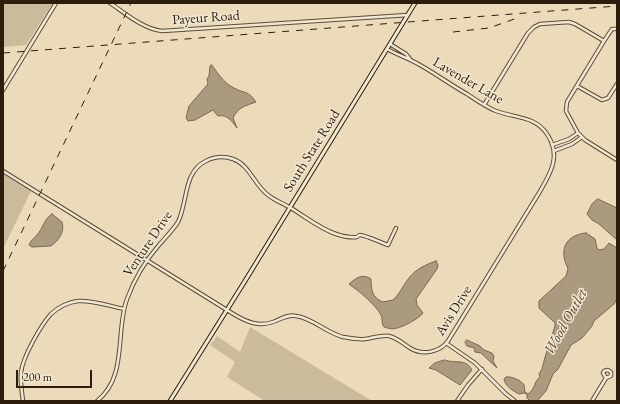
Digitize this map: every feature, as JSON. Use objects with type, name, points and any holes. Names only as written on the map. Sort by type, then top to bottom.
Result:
[{"type":"main road","name":"South State Road","points":[[170,401],[415,3]]},
{"type":"street","points":[[3,90],[56,3]]},
{"type":"street","name":"Payeur Road","points":[[110,3],[146,26],[154,30],[162,31],[408,15]]},
{"type":"street","points":[[484,105],[528,33],[537,25],[572,23],[604,41]]},
{"type":"street","points":[[617,29],[612,29],[604,41],[567,102],[566,111],[578,133],[582,137],[617,160]]},
{"type":"street","name":"Lavender Lane","points":[[390,44],[406,54],[410,60]]},
{"type":"street","name":"Lavender Lane","points":[[387,49],[410,60],[484,105],[511,115],[524,117],[534,121],[542,127],[548,135],[554,151],[552,169],[542,189]]},
{"type":"street","points":[[577,86],[602,100],[608,98],[617,84]]},
{"type":"street","points":[[552,145],[569,139],[578,133]]},
{"type":"street","points":[[554,151],[572,144],[582,137]]},
{"type":"street","name":"Venture Drive","points":[[97,401],[108,390],[116,372],[124,309],[131,289],[147,260],[178,221],[184,206],[189,181],[192,174],[206,161],[216,158],[233,159],[247,169],[262,191],[328,231],[352,237],[360,235],[388,245],[396,228]]},
{"type":"street","name":"Avis Drive","points":[[3,171],[227,310],[249,322],[262,324],[294,315],[306,319],[335,335],[354,339],[390,336],[411,349],[422,352],[435,351],[446,343],[542,189]]},
{"type":"street","points":[[23,401],[21,373],[23,362],[26,354],[52,313],[68,304],[78,301],[124,309]]},
{"type":"street","points":[[446,343],[475,363],[504,393],[515,401]]},
{"type":"street","points":[[457,401],[482,369]]},
{"type":"street","points":[[592,401],[606,378]]},
{"type":"shaded area","points":[[3,3],[53,3],[26,45],[3,47]]},
{"type":"shaded area","points":[[3,174],[31,191],[3,249]]},
{"type":"shaded area","points":[[250,327],[372,401],[265,401],[227,377],[235,362],[210,345],[217,336],[240,352]]},
{"type":"water","points":[[212,65],[227,84],[248,94],[256,102],[242,107],[237,111],[233,118],[237,128],[229,119],[224,116],[218,116],[213,110],[195,120],[188,121],[186,118],[189,106],[208,84],[207,79],[209,76],[210,66]]},
{"type":"water","points":[[598,199],[617,208],[617,240],[599,224],[592,220],[587,214],[592,204]]},
{"type":"water","points":[[52,214],[62,222],[63,226],[62,232],[57,241],[51,246],[32,247],[29,245],[47,218]]},
{"type":"water","name":"Wood Outlet","points":[[586,233],[595,239],[599,250],[604,249],[609,243],[617,248],[617,299],[614,304],[594,321],[592,326],[582,338],[571,345],[558,369],[553,374],[546,391],[537,401],[530,401],[527,398],[527,394],[519,394],[514,391],[508,386],[504,379],[506,377],[513,378],[523,383],[525,392],[528,394],[540,377],[539,374],[542,369],[555,323],[539,308],[539,301],[566,276],[568,269],[564,260],[564,251],[567,242],[577,235]]},
{"type":"water","points":[[436,261],[438,265],[437,269],[416,299],[417,305],[423,313],[411,322],[395,329],[384,327],[381,315],[375,306],[349,284],[359,277],[368,277],[371,279],[372,290],[376,298],[383,302],[393,300],[415,272]]},
{"type":"water","points":[[467,340],[492,353],[494,356],[493,361],[497,368],[481,353],[475,352],[474,348],[467,346],[465,342]]},
{"type":"water","points":[[445,360],[463,363],[470,366],[472,370],[460,385],[436,370],[429,368],[435,363]]},
{"type":"railway","points":[[3,271],[131,3]]},
{"type":"railway","points":[[3,53],[617,6]]},
{"type":"railway","points":[[453,32],[489,28],[520,17]]}]
